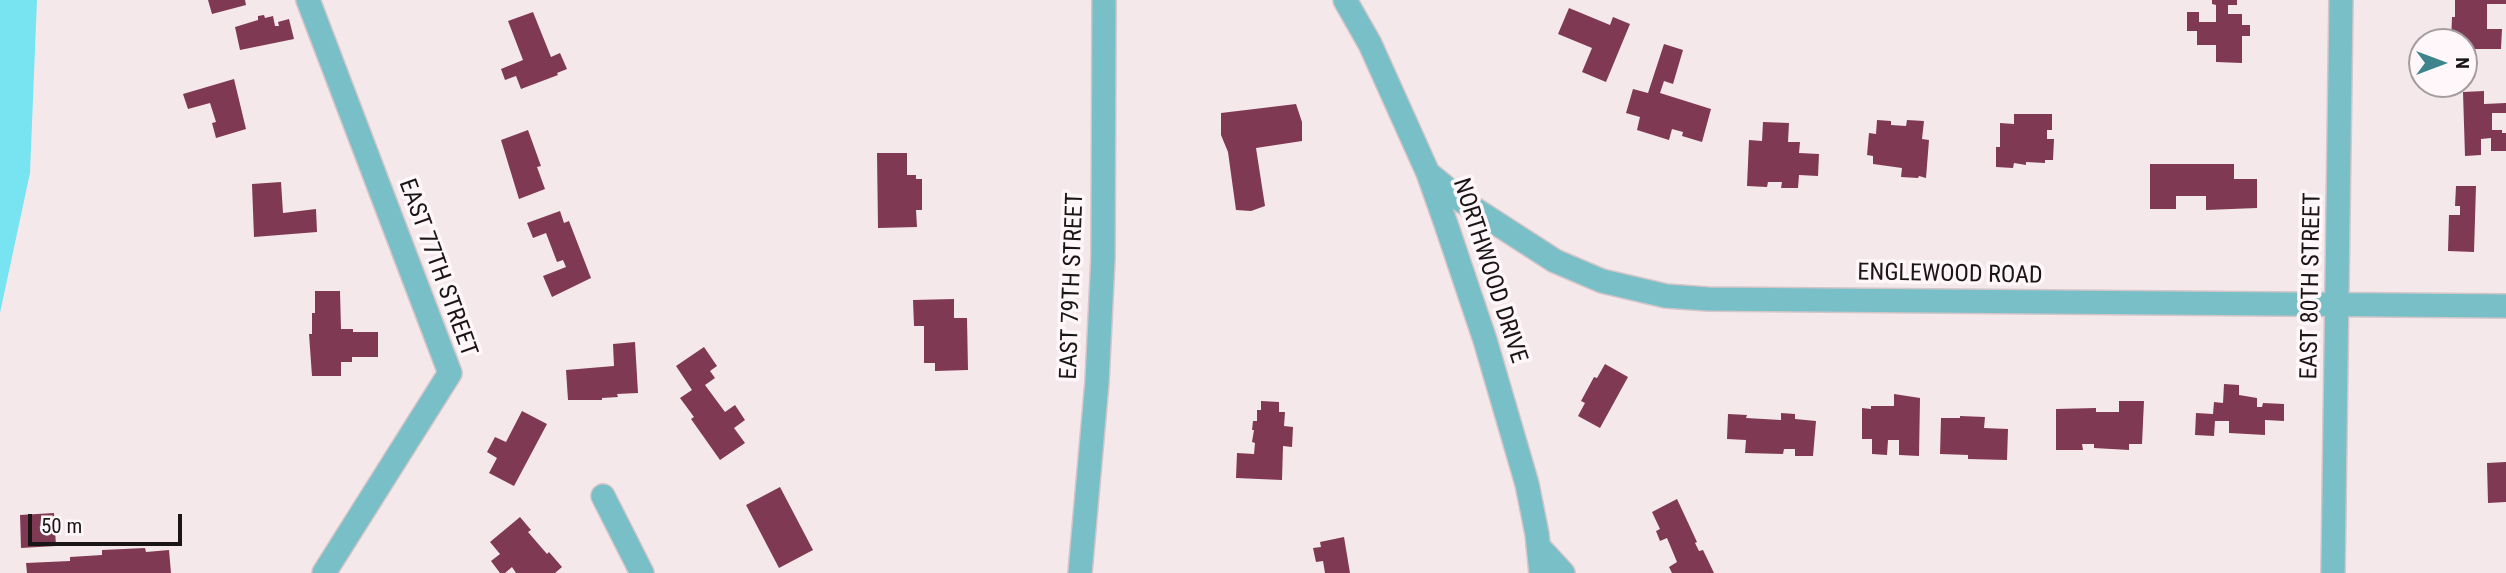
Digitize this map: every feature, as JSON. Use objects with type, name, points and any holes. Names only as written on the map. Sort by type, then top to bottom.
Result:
[{"type":"street","name":"EAST 77TH STREET","points":[[308,0],[450,373],[324,573]]},
{"type":"street","name":"EAST 79TH STREET","points":[[1080,573],[1097,382],[1103,258],[1104,0]]},
{"type":"street","name":"NORTHWOOD DRIVE","points":[[1345,0],[1370,44],[1428,173],[1478,318],[1532,507],[1541,573]]},
{"type":"street","name":"EAST 80TH STREET","points":[[2333,573],[2341,0]]},
{"type":"street","name":"ENGLEWOOD ROAD","points":[[1428,173],[1462,201],[1555,261],[1602,281],[1666,296],[1708,299],[2506,306]]},
{"type":"street","points":[[603,496],[642,573]]},
{"type":"street","points":[[1538,546],[1563,573]]},
{"type":"water","points":[[0,0],[37,0],[30,173],[0,313]]},
{"type":"building","points":[[208,0],[245,0],[246,5],[212,14]]},
{"type":"building","points":[[2212,0],[2237,0],[2237,5],[2228,5],[2228,14],[2242,14],[2242,25],[2250,25],[2250,36],[2242,36],[2242,63],[2216,62],[2216,45],[2197,45],[2197,31],[2187,31],[2187,12],[2199,12],[2199,22],[2216,22],[2216,5],[2212,4]]},
{"type":"building","points":[[2455,0],[2506,0],[2506,4],[2487,4],[2487,29],[2502,29],[2501,49],[2478,49],[2478,28],[2452,28],[2452,17],[2455,17]]},
{"type":"building","points":[[1569,8],[1610,25],[1613,17],[1630,24],[1606,82],[1582,72],[1592,48],[1558,34]]},
{"type":"building","points":[[533,12],[551,57],[560,53],[567,69],[521,89],[516,76],[505,80],[501,69],[523,60],[508,21]]},
{"type":"building","points":[[264,15],[265,18],[273,16],[275,26],[279,26],[278,22],[289,19],[294,39],[240,50],[235,27],[258,20],[258,16]]},
{"type":"building","points":[[1664,44],[1683,50],[1673,84],[1664,81],[1660,93],[1711,109],[1702,142],[1682,136],[1683,132],[1672,129],[1669,140],[1637,130],[1640,117],[1626,113],[1633,89],[1648,93]]},
{"type":"building","points":[[234,79],[246,129],[216,138],[212,123],[216,122],[210,103],[188,109],[183,94]]},
{"type":"building","points":[[2478,91],[2484,91],[2484,104],[2506,103],[2506,113],[2492,113],[2492,130],[2506,133],[2506,151],[2491,151],[2491,138],[2481,139],[2481,155],[2465,156],[2463,98],[2478,98]]},
{"type":"building","points":[[1296,104],[1302,122],[1302,141],[1256,148],[1265,206],[1251,211],[1236,210],[1228,152],[1221,135],[1221,113]]},
{"type":"building","points":[[2014,114],[2052,114],[2052,130],[2047,130],[2047,139],[2054,139],[2053,160],[2045,160],[2045,163],[2026,162],[2026,165],[2014,163],[2013,168],[1996,167],[1996,147],[2000,147],[2000,123],[2014,124]]},
{"type":"building","points":[[1877,120],[1906,126],[1907,120],[1924,121],[1922,139],[1929,140],[1926,178],[1901,177],[1902,168],[1873,164],[1873,156],[1867,155],[1869,133],[1876,134]]},
{"type":"building","points":[[1763,122],[1789,123],[1788,142],[1800,142],[1799,153],[1819,154],[1818,176],[1799,175],[1798,188],[1781,188],[1782,182],[1768,182],[1767,187],[1747,186],[1749,140],[1762,141]]},
{"type":"building","points":[[528,130],[541,166],[537,167],[545,189],[519,199],[501,140]]},
{"type":"building","points":[[877,153],[907,153],[907,175],[916,175],[916,179],[922,179],[922,210],[916,210],[917,227],[878,228]]},
{"type":"building","points":[[2150,164],[2234,164],[2234,179],[2257,179],[2257,208],[2206,210],[2206,196],[2176,196],[2176,209],[2150,209]]},
{"type":"building","points":[[281,182],[283,213],[316,209],[317,232],[254,237],[252,184]]},
{"type":"building","points":[[2456,186],[2476,186],[2474,252],[2448,251],[2449,215],[2460,215],[2460,206],[2455,206]]},
{"type":"building","points":[[560,211],[564,223],[569,221],[591,278],[552,297],[543,276],[566,267],[563,260],[557,262],[546,233],[533,238],[527,223]]},
{"type":"building","points":[[315,291],[340,291],[341,329],[378,332],[378,357],[352,357],[352,362],[341,362],[341,376],[312,376],[309,334],[312,334],[312,313],[315,313]]},
{"type":"building","points":[[954,299],[954,318],[967,318],[968,370],[935,371],[935,363],[924,363],[924,326],[914,326],[913,300]]},
{"type":"building","points":[[635,342],[638,393],[617,394],[618,397],[602,400],[568,400],[566,370],[614,366],[613,344]]},
{"type":"building","points":[[704,347],[717,366],[710,371],[715,378],[705,385],[725,412],[735,405],[745,420],[734,428],[745,443],[720,460],[691,419],[694,417],[680,398],[692,390],[676,366]]},
{"type":"building","points":[[1605,364],[1628,377],[1600,428],[1578,416],[1585,403],[1581,401],[1594,377],[1597,378]]},
{"type":"building","points":[[2224,384],[2239,385],[2239,395],[2257,398],[2257,407],[2262,407],[2263,403],[2284,404],[2284,421],[2265,420],[2265,435],[2229,433],[2229,421],[2215,421],[2214,436],[2195,435],[2196,413],[2213,414],[2214,402],[2223,403]]},
{"type":"building","points":[[1894,394],[1920,398],[1919,456],[1899,455],[1899,440],[1888,440],[1887,455],[1872,454],[1872,439],[1862,439],[1862,408],[1894,406]]},
{"type":"building","points":[[1261,401],[1279,402],[1279,412],[1285,412],[1284,426],[1293,427],[1292,447],[1283,446],[1282,480],[1236,478],[1237,453],[1254,454],[1253,421],[1257,421],[1257,410],[1261,410]]},
{"type":"building","points":[[2119,401],[2144,401],[2142,444],[2129,444],[2129,450],[2094,448],[2094,444],[2082,444],[2083,450],[2056,450],[2056,409],[2096,408],[2096,412],[2119,412]]},
{"type":"building","points":[[522,411],[547,424],[514,486],[489,473],[497,458],[487,452],[495,437],[506,442]]},
{"type":"building","points":[[1781,413],[1795,414],[1795,419],[1816,421],[1813,456],[1795,456],[1795,449],[1784,449],[1783,454],[1745,453],[1746,440],[1727,439],[1728,414],[1781,420]]},
{"type":"building","points":[[1985,417],[1984,428],[2008,429],[2007,460],[1968,459],[1968,455],[1940,454],[1941,418]]},
{"type":"building","points":[[2506,462],[2506,502],[2488,503],[2487,463]]},
{"type":"building","points":[[780,487],[813,550],[779,568],[746,505]]},
{"type":"building","points":[[1677,499],[1699,551],[1703,550],[1714,573],[1672,573],[1669,567],[1677,562],[1667,538],[1660,541],[1656,531],[1660,529],[1652,512]]},
{"type":"building","points":[[54,513],[56,546],[21,548],[20,515]]},
{"type":"building","points":[[520,517],[531,530],[528,532],[562,567],[555,573],[516,573],[512,567],[505,573],[500,573],[491,561],[500,554],[490,542]]},
{"type":"building","points":[[1344,537],[1350,573],[1325,573],[1323,561],[1316,562],[1313,548],[1321,547],[1320,542]]},
{"type":"building","points":[[145,548],[146,552],[169,550],[171,573],[27,573],[26,563],[70,561],[70,557],[102,555],[102,550]]}]
